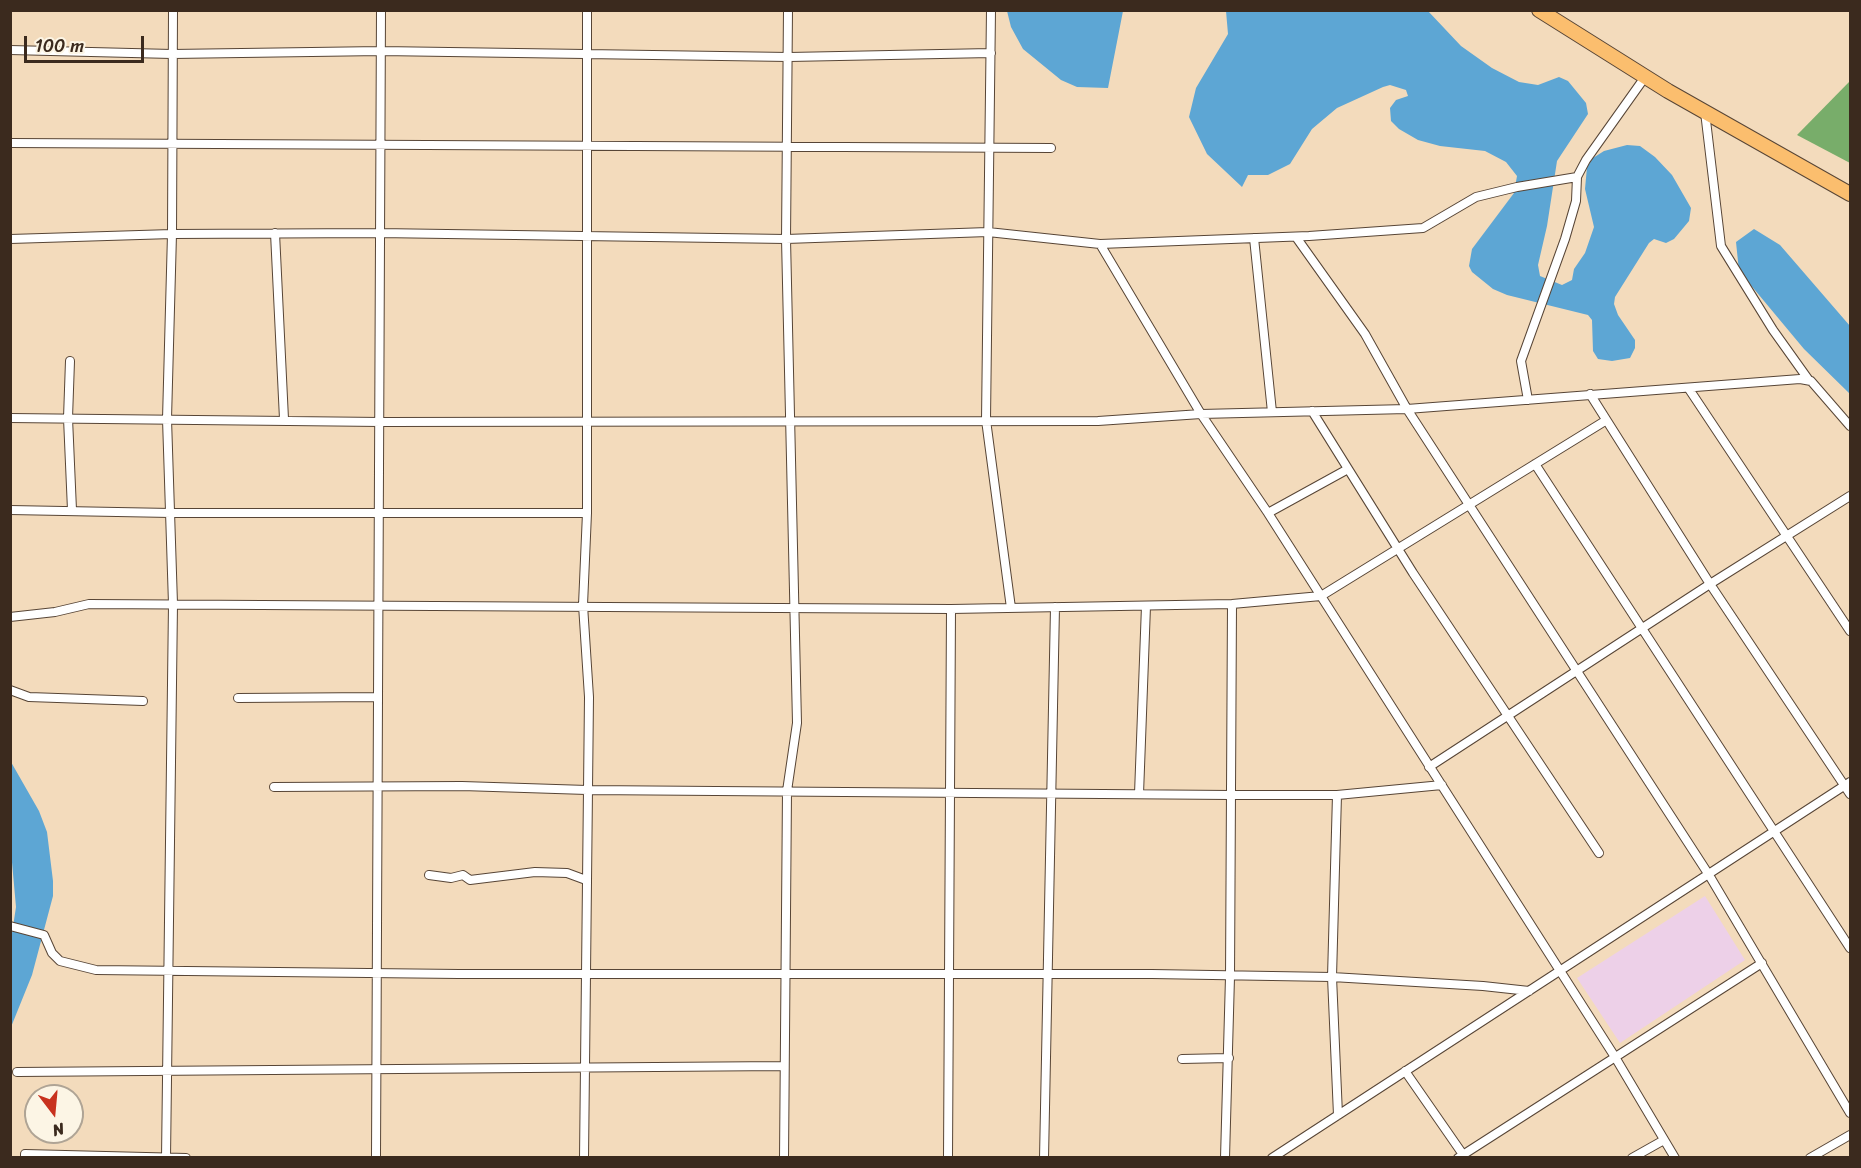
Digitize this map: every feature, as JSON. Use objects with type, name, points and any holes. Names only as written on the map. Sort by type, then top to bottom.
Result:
[{"type":"highway","points":[[1539,10],[1645,77],[1851,194]]},
{"type":"street","points":[[166,1157],[172,604],[167,419],[172,234],[173,10]]},
{"type":"street","points":[[376,1158],[379,785],[376,606],[381,422],[379,143],[381,10]]},
{"type":"street","points":[[584,1158],[584,973],[589,697],[583,605],[587,513],[587,10]]},
{"type":"street","points":[[784,1158],[787,790],[797,723],[786,239],[789,146],[788,10]]},
{"type":"street","points":[[991,10],[986,420],[1011,609]]},
{"type":"street","points":[[10,50],[172,54],[381,51],[789,57],[991,53]]},
{"type":"street","points":[[1528,400],[1521,361],[1568,231],[1576,201],[1577,177],[1586,160],[1645,77]]},
{"type":"street","points":[[1705,112],[1721,246],[1773,330],[1808,379],[1851,426]]},
{"type":"street","points":[[10,143],[1051,148]]},
{"type":"street","points":[[10,239],[172,234],[379,233],[587,238],[786,239],[988,232],[1100,244],[1296,237],[1423,228],[1476,197],[1577,177]]},
{"type":"street","points":[[274,233],[284,419]]},
{"type":"street","points":[[1296,237],[1365,334],[1407,409],[1468,505],[1709,875],[1851,1113]]},
{"type":"street","points":[[1254,238],[1272,412]]},
{"type":"street","points":[[1100,244],[1201,414],[1268,513],[1442,785],[1615,1057],[1675,1158]]},
{"type":"street","points":[[70,361],[68,418],[72,510]]},
{"type":"street","points":[[10,418],[284,419],[381,422],[1098,421],[1201,414],[1407,409],[1808,379]]},
{"type":"street","points":[[1689,389],[1789,535],[1851,631]]},
{"type":"street","points":[[1590,394],[1710,584],[1848,784],[1851,794]]},
{"type":"street","points":[[1312,411],[1398,549],[1599,853]]},
{"type":"street","points":[[10,616],[55,612],[88,604],[1011,609],[1232,604],[1321,596],[1605,421]]},
{"type":"street","points":[[1535,464],[1851,948]]},
{"type":"street","points":[[1268,513],[1348,469]]},
{"type":"street","points":[[1429,767],[1575,670],[1851,496]]},
{"type":"street","points":[[10,510],[171,513],[587,513]]},
{"type":"street","points":[[1225,1158],[1229,1058],[1232,604]]},
{"type":"street","points":[[1139,794],[1146,606]]},
{"type":"street","points":[[1044,1158],[1055,607]]},
{"type":"street","points":[[948,1158],[951,609]]},
{"type":"street","points":[[10,690],[29,697],[143,701]]},
{"type":"street","points":[[238,698],[377,697]]},
{"type":"street","points":[[1272,1158],[1848,784]]},
{"type":"street","points":[[274,788],[367,789],[379,785],[587,790],[1337,795],[1442,785]]},
{"type":"street","points":[[1337,795],[1332,977],[1338,1115]]},
{"type":"street","points":[[429,874],[451,878],[463,875],[470,880],[535,872],[567,873],[586,880]]},
{"type":"street","points":[[10,926],[44,935],[52,953],[66,963],[96,970],[1332,977],[1528,991]]},
{"type":"street","points":[[1405,1071],[1462,1156],[1762,963]]},
{"type":"street","points":[[1182,1059],[1229,1058]]},
{"type":"street","points":[[17,1072],[783,1066]]},
{"type":"street","points":[[1810,1158],[1851,1135]]},
{"type":"street","points":[[1632,1158],[1664,1140]]},
{"type":"street","points":[[26,1158],[25,1154],[186,1158]]},
{"type":"shaded area","points":[[1705,896],[1745,960],[1620,1043],[1577,978]]},
{"type":"green space","points":[[1850,81],[1850,163],[1797,135]]},
{"type":"water","points":[[1007,11],[1123,11],[1108,88],[1077,87],[1061,80],[1023,49],[1011,27]]},
{"type":"water","points":[[1226,11],[1428,11],[1461,46],[1492,68],[1519,82],[1538,85],[1559,77],[1568,81],[1586,103],[1588,114],[1557,161],[1547,226],[1538,265],[1540,276],[1562,285],[1572,280],[1574,269],[1585,253],[1594,227],[1585,189],[1587,167],[1593,158],[1604,151],[1627,145],[1640,146],[1655,157],[1672,175],[1691,208],[1689,221],[1674,239],[1666,243],[1654,239],[1649,243],[1615,297],[1614,304],[1618,315],[1635,340],[1635,348],[1630,358],[1612,361],[1598,359],[1593,351],[1592,320],[1588,315],[1507,295],[1493,289],[1472,272],[1469,266],[1472,249],[1514,193],[1517,176],[1506,162],[1485,151],[1440,146],[1418,140],[1399,129],[1391,121],[1390,108],[1396,100],[1408,96],[1406,90],[1390,85],[1337,108],[1312,129],[1290,164],[1268,175],[1248,175],[1242,187],[1207,154],[1189,117],[1196,88],[1228,34]]},
{"type":"water","points":[[1754,229],[1780,245],[1850,326],[1850,394],[1804,349],[1739,271],[1736,242]]},
{"type":"water","points":[[11,762],[39,811],[47,832],[53,896],[32,975],[11,1027],[11,940],[16,907],[10,840]]}]
